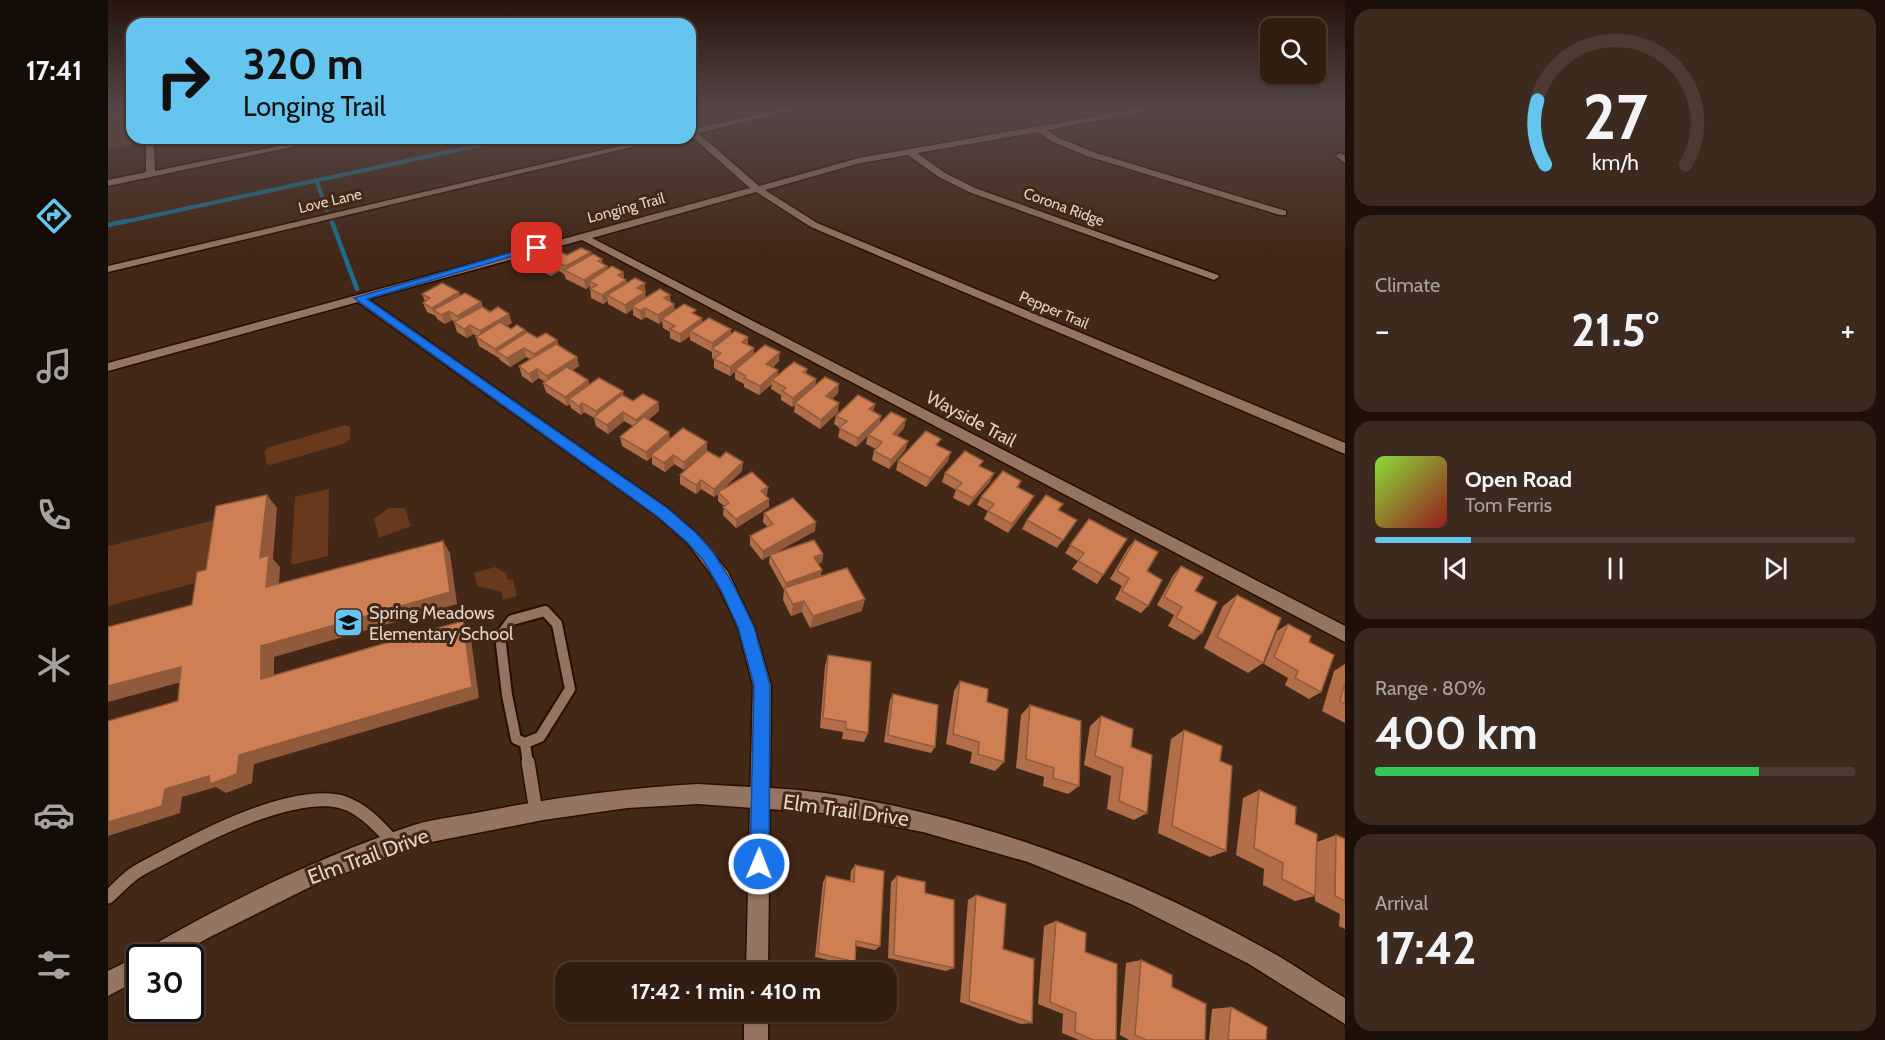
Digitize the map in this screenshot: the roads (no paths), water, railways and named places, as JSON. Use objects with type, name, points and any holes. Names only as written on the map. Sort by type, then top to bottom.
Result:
[{"type":"street","points":[[150,157],[151,174]]},
{"type":"street","points":[[108,183],[238,157]]},
{"type":"street","name":"Love Lane","points":[[108,269],[586,157]]},
{"type":"street","name":"Pepper Trail","points":[[718,157],[776,205],[814,225],[1345,449]]},
{"type":"street","name":"Longing Trail","points":[[108,367],[581,236],[859,161],[884,157]]},
{"type":"street","name":"Corona Ridge","points":[[916,157],[942,175],[972,190],[1214,277]]},
{"type":"street","points":[[1098,157],[1283,213]]},
{"type":"street","name":"Wayside Trail","points":[[581,236],[1345,634]]},
{"type":"street","points":[[359,298],[662,512],[692,538],[722,577],[746,627],[762,685],[757,962]]},
{"type":"street","name":"Elm Trail Drive","points":[[176,944],[304,879],[416,835],[536,812],[627,798],[698,794],[823,804],[923,822],[1028,852],[1138,896],[1257,957],[1345,1012]]},
{"type":"street","points":[[108,984],[126,974]]},
{"type":"street","points":[[756,1022],[756,1040]]},
{"type":"lane","points":[[545,611],[557,624],[570,689],[540,737],[525,743],[516,739],[507,694],[500,636],[512,620],[545,611]]},
{"type":"lane","points":[[525,743],[536,812]]},
{"type":"lane","points":[[108,897],[133,874],[195,840],[263,811],[302,803],[332,800],[358,809],[378,825],[394,843]]},
{"type":"waterway","points":[[316,180],[427,157]]},
{"type":"waterway","points":[[119,223],[316,180]]},
{"type":"waterway","points":[[316,180],[327,210]]},
{"type":"waterway","points":[[108,225],[126,221]]},
{"type":"waterway","points":[[332,222],[357,289]]},
{"type":"place","name":"Spring Meadows Elementary School","points":[[348,623]]}]
